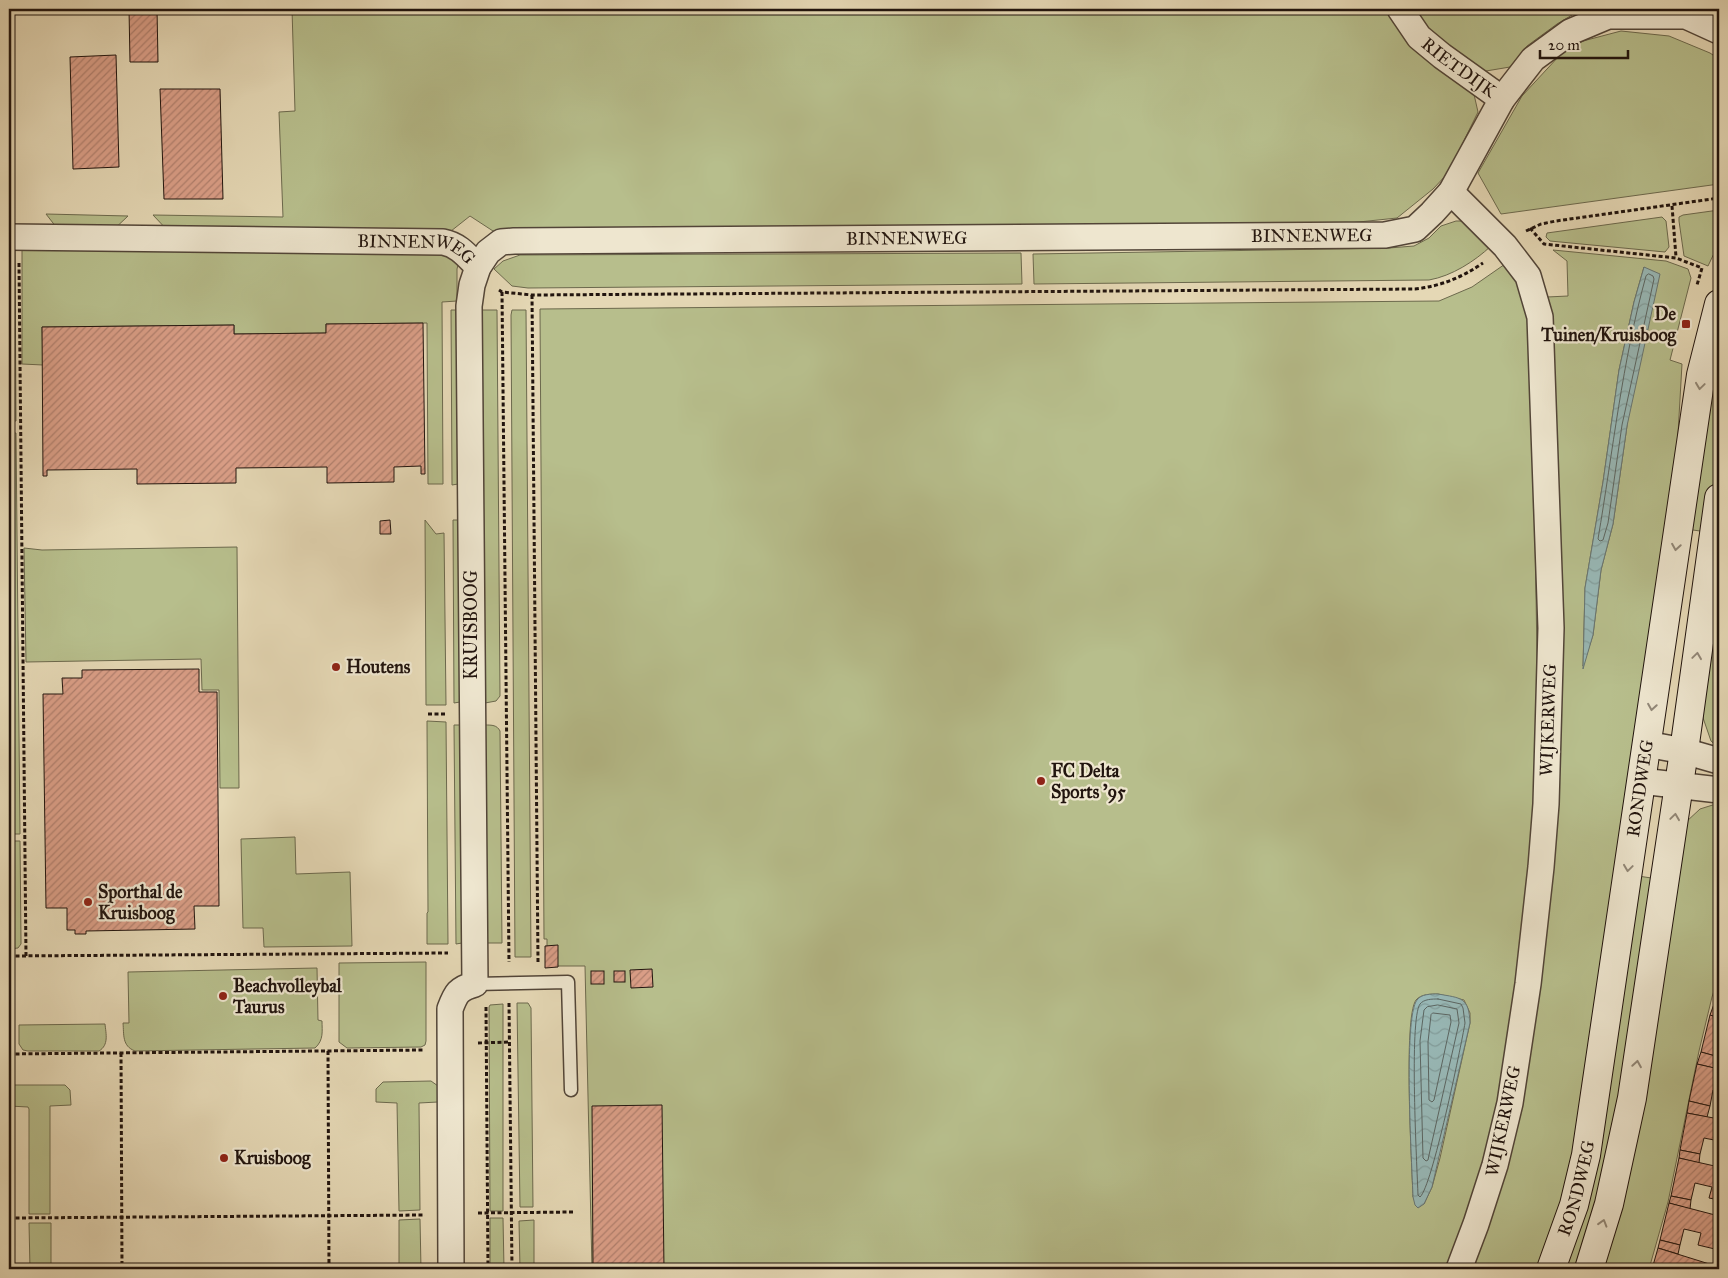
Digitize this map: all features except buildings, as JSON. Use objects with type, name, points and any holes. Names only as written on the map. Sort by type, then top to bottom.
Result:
[{"type":"main road","name":"RONDWEG","points":[[1551,1269],[1574,1204],[1586,1155],[1701,376],[1719,304]]},
{"type":"main road","name":"RONDWEG","points":[[1589,1269],[1609,1204],[1632,1098],[1679,786],[1719,498]]},
{"type":"street","name":"RIETDIJK","points":[[1400,9],[1419,37],[1502,99]]},
{"type":"street","name":"BINNENWEG","points":[[14,237],[443,242],[459,248],[478,267],[488,252],[501,242],[514,241],[1384,235],[1414,229],[1432,213],[1451,192],[1502,99],[1533,59],[1570,32],[1608,16],[1686,16],[1719,31]]},
{"type":"street","name":"WIJKERWEG","points":[[1451,192],[1505,246],[1528,276],[1540,317],[1551,628],[1546,804],[1528,984],[1510,1103],[1495,1165],[1459,1269]]},
{"type":"street","name":"KRUISBOOG","points":[[478,267],[472,285],[469,306],[480,984]]},
{"type":"street","points":[[1646,744],[1684,751],[1719,761]]},
{"type":"street","points":[[1641,781],[1719,790]]},
{"type":"street","points":[[451,1269],[450,1009],[455,996],[463,988],[480,984]]},
{"type":"lane","points":[[480,984],[568,982],[571,1090]]},
{"type":"path","points":[[538,983],[532,295],[1415,289],[1443,284],[1457,279],[1530,228],[1556,221],[1719,198]]},
{"type":"path","points":[[1672,206],[1676,258]]},
{"type":"path","points":[[1530,228],[1544,244],[1676,258],[1702,268],[1697,286]]},
{"type":"path","points":[[14,237],[26,956]]},
{"type":"path","name":"KRUISBOOG","points":[[512,1269],[502,292],[532,295]]},
{"type":"path","points":[[428,714],[449,714]]},
{"type":"path","points":[[9,956],[452,953]]},
{"type":"path","points":[[480,984],[487,1043],[488,1269]]},
{"type":"path","points":[[9,1054],[425,1050],[449,1044]]},
{"type":"path","points":[[328,1051],[329,1269]]},
{"type":"path","points":[[121,1053],[122,1269]]},
{"type":"path","points":[[9,1218],[573,1212]]},
{"type":"green space","points":[[292,9],[1389,9],[1417,52],[1473,90],[1478,112],[1448,173],[1433,189],[1397,218],[1349,223],[1136,227],[493,231],[470,216],[446,235],[170,233],[153,215],[283,217],[279,112],[295,111]]},
{"type":"green space","points":[[1412,9],[1582,9],[1557,24],[1527,46],[1510,67],[1486,71],[1467,63],[1433,37]]},
{"type":"green space","points":[[1621,31],[1669,36],[1710,53],[1719,59],[1719,184],[1501,214],[1478,173],[1522,96],[1560,55],[1583,41]]},
{"type":"green space","points":[[1719,210],[1719,243],[1708,266],[1684,256],[1679,217]]},
{"type":"green space","points":[[46,214],[128,216],[110,233],[60,232]]},
{"type":"green space","points":[[1662,217],[1666,221],[1669,247],[1665,252],[1550,241],[1546,237],[1547,233]]},
{"type":"green space","points":[[1456,221],[1468,221],[1491,246],[1463,267],[1429,280],[1034,284],[1033,254],[1389,248],[1414,246],[1429,238],[1441,226]]},
{"type":"green space","points":[[15,247],[16,421],[9,421],[9,248]]},
{"type":"green space","points":[[22,248],[442,251],[459,261],[457,269],[457,301],[442,302],[443,484],[428,484],[427,323],[326,324],[326,333],[234,334],[234,325],[42,327],[43,365],[22,364]]},
{"type":"green space","points":[[1553,250],[1666,261],[1688,269],[1691,278],[1670,360],[1682,364],[1674,504],[1585,1118],[1543,1269],[1468,1269],[1536,983],[1547,297],[1568,296],[1567,261]],"holes":[[[1644,267],[1627,426],[1613,524],[1601,570],[1593,635],[1583,666],[1585,588],[1619,370]]]},
{"type":"green space","points":[[1021,253],[1022,284],[528,288],[512,286],[494,269],[503,261],[520,255]]},
{"type":"green space","name":"FC Delta Sports '95","points":[[1508,262],[1526,290],[1532,322],[1538,728],[1534,834],[1524,940],[1501,1095],[1484,1170],[1448,1269],[592,1269],[585,966],[547,966],[547,939],[544,939],[540,309],[1439,301],[1472,287]],"holes":[[[1438,994],[1464,1000],[1470,1013],[1470,1023],[1440,1158],[1432,1187],[1424,1204],[1413,1197],[1409,1062],[1412,1012],[1416,1000],[1426,995]]]},
{"type":"green space","points":[[451,310],[456,310],[458,484],[452,485]]},
{"type":"green space","points":[[482,310],[497,310],[500,696],[496,701],[485,703]]},
{"type":"green space","points":[[512,310],[526,310],[531,957],[515,957]]},
{"type":"green space","points":[[1719,332],[1719,458],[1707,532],[1686,529]]},
{"type":"green space","points":[[9,433],[16,433],[20,834],[9,834]]},
{"type":"green space","points":[[425,520],[436,534],[444,533],[446,705],[426,705]]},
{"type":"green space","points":[[453,520],[459,520],[460,702],[454,703]]},
{"type":"green space","points":[[237,547],[239,788],[220,788],[219,690],[202,690],[201,659],[26,662],[24,548],[42,550]]},
{"type":"green space","points":[[1719,552],[1719,748],[1711,741],[1701,712]]},
{"type":"green space","points":[[427,721],[446,722],[448,944],[427,944]]},
{"type":"green space","points":[[454,725],[460,725],[462,943],[456,944]]},
{"type":"green space","points":[[485,725],[494,726],[500,731],[502,943],[487,943]]},
{"type":"green space","points":[[1719,803],[1719,975],[1699,1051],[1668,1202],[1649,1269],[1599,1269],[1686,822],[1700,809]]},
{"type":"green space","points":[[295,837],[296,874],[350,872],[352,946],[264,947],[263,928],[243,928],[241,839]]},
{"type":"green space","points":[[9,841],[20,841],[21,944],[18,948],[9,949]]},
{"type":"green space","points":[[1638,876],[1658,879],[1645,975],[1584,1269],[1560,1269]]},
{"type":"green space","points":[[426,962],[425,1045],[421,1047],[347,1048],[339,1042],[339,963]]},
{"type":"green space","name":"Beachvolleybal Taurus","points":[[317,968],[318,1020],[322,1021],[322,1032],[320,1042],[315,1048],[135,1051],[126,1043],[123,1023],[129,1023],[128,972]]},
{"type":"green space","points":[[517,1003],[528,1003],[531,1008],[533,1207],[520,1207]]},
{"type":"green space","points":[[503,1004],[503,1211],[490,1211],[489,1007],[490,1005]]},
{"type":"green space","points":[[105,1024],[106,1042],[99,1051],[28,1051],[23,1050],[19,1044],[19,1025]]},
{"type":"green space","points":[[431,1081],[438,1086],[438,1102],[419,1103],[420,1210],[399,1211],[397,1103],[376,1102],[376,1089],[383,1082]]},
{"type":"green space","points":[[12,1085],[65,1085],[70,1090],[71,1105],[50,1106],[50,1214],[29,1214],[29,1109],[28,1107],[9,1106],[9,1090]]},
{"type":"green space","points":[[490,1218],[503,1218],[504,1269],[490,1269]]},
{"type":"green space","points":[[420,1219],[421,1269],[399,1269],[399,1220]]},
{"type":"green space","points":[[534,1220],[534,1269],[520,1269],[519,1221]]},
{"type":"green space","points":[[29,1223],[51,1223],[51,1269],[30,1269]]},
{"type":"water","points":[[1644,267],[1660,274],[1627,426],[1613,524],[1601,570],[1593,635],[1583,669],[1585,588],[1619,370]]},
{"type":"water","points":[[1438,994],[1458,998],[1466,1003],[1470,1023],[1432,1187],[1424,1204],[1418,1208],[1413,1197],[1409,1094],[1410,1034],[1417,1000],[1424,995]]},
{"type":"place","name":"De Tuinen/Kruisboog","points":[[1686,324]]},
{"type":"place","name":"Houtens","points":[[336,667]]},
{"type":"place","name":"FC Delta Sports '95","points":[[1041,781]]},
{"type":"place","name":"Sporthal de Kruisboog","points":[[88,902]]},
{"type":"place","name":"Beachvolleybal Taurus","points":[[223,996]]},
{"type":"place","name":"Kruisboog","points":[[224,1158]]}]
